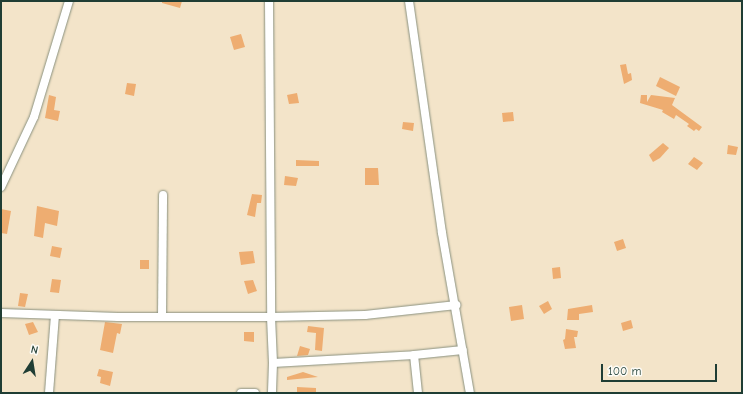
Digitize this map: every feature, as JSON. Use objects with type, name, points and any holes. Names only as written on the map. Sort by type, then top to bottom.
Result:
[{"type":"street","points":[[1,188],[34,117],[69,1]]},
{"type":"street","points":[[269,1],[271,317],[273,363],[272,393]]},
{"type":"street","points":[[409,1],[441,226],[456,305],[470,393]]},
{"type":"street","points":[[162,316],[163,195]]},
{"type":"street","points":[[1,313],[271,317],[365,315],[456,305]]},
{"type":"street","points":[[49,393],[55,315]]},
{"type":"street","points":[[273,363],[414,355],[463,350]]},
{"type":"street","points":[[414,355],[418,393]]},
{"type":"street","points":[[241,393],[255,393]]},
{"type":"building","points":[[162,1],[182,1],[180,8],[162,3]]},
{"type":"building","points":[[241,34],[245,47],[234,50],[230,37]]},
{"type":"building","points":[[626,64],[628,74],[631,73],[632,80],[624,84],[620,65]]},
{"type":"building","points":[[660,77],[680,87],[676,96],[656,86]]},
{"type":"building","points":[[127,83],[136,84],[134,96],[125,94]]},
{"type":"building","points":[[297,93],[299,103],[289,104],[287,95]]},
{"type":"building","points":[[49,95],[56,97],[54,110],[60,111],[58,121],[45,118]]},
{"type":"building","points":[[641,95],[647,95],[647,102],[651,95],[675,98],[672,105],[702,127],[699,131],[696,129],[694,131],[687,126],[689,124],[676,115],[674,119],[662,112],[663,110],[640,103]]},
{"type":"building","points":[[513,112],[514,121],[503,122],[502,113]]},
{"type":"building","points":[[403,122],[414,123],[413,131],[402,129]]},
{"type":"building","points":[[663,143],[669,148],[660,158],[653,162],[649,155]]},
{"type":"building","points":[[728,145],[738,147],[736,155],[727,154]]},
{"type":"building","points":[[694,157],[703,163],[697,170],[688,164]]},
{"type":"building","points":[[296,160],[319,161],[319,166],[296,166]]},
{"type":"building","points":[[365,168],[378,168],[379,185],[365,185]]},
{"type":"building","points":[[285,176],[298,178],[296,186],[284,185]]},
{"type":"building","points":[[252,194],[262,195],[261,203],[257,203],[255,217],[247,215]]},
{"type":"building","points":[[37,206],[59,211],[57,226],[45,223],[43,238],[34,236]]},
{"type":"building","points":[[1,209],[11,211],[7,234],[1,233]]},
{"type":"building","points":[[623,239],[626,248],[617,251],[614,242]]},
{"type":"building","points":[[52,246],[62,248],[60,258],[50,256]]},
{"type":"building","points":[[253,251],[255,263],[241,265],[239,252]]},
{"type":"building","points":[[140,260],[149,260],[149,269],[140,269]]},
{"type":"building","points":[[560,267],[561,278],[553,279],[552,268]]},
{"type":"building","points":[[52,279],[61,280],[59,293],[50,292]]},
{"type":"building","points":[[253,280],[257,291],[248,294],[244,281]]},
{"type":"building","points":[[20,293],[28,294],[25,307],[18,306]]},
{"type":"building","points":[[548,301],[552,309],[544,314],[539,306]]},
{"type":"building","points":[[522,305],[524,319],[511,321],[509,307]]},
{"type":"building","points":[[592,305],[593,312],[579,314],[579,320],[567,320],[568,309]]},
{"type":"building","points":[[631,320],[633,328],[623,331],[621,323]]},
{"type":"building","points":[[33,322],[38,332],[29,335],[25,324]]},
{"type":"building","points":[[105,322],[122,324],[120,334],[117,333],[113,353],[100,350]]},
{"type":"building","points":[[308,326],[324,328],[322,351],[315,350],[316,333],[307,332]]},
{"type":"building","points":[[566,329],[578,331],[577,337],[574,337],[576,348],[565,349],[563,340],[565,339]]},
{"type":"building","points":[[244,332],[254,332],[254,342],[244,341]]},
{"type":"building","points":[[300,346],[310,349],[308,355],[297,356]]},
{"type":"building","points":[[99,369],[113,372],[110,386],[100,383],[101,377],[97,376]]},
{"type":"building","points":[[303,372],[318,377],[287,380],[287,377]]},
{"type":"building","points":[[297,387],[316,388],[316,393],[297,393]]}]
